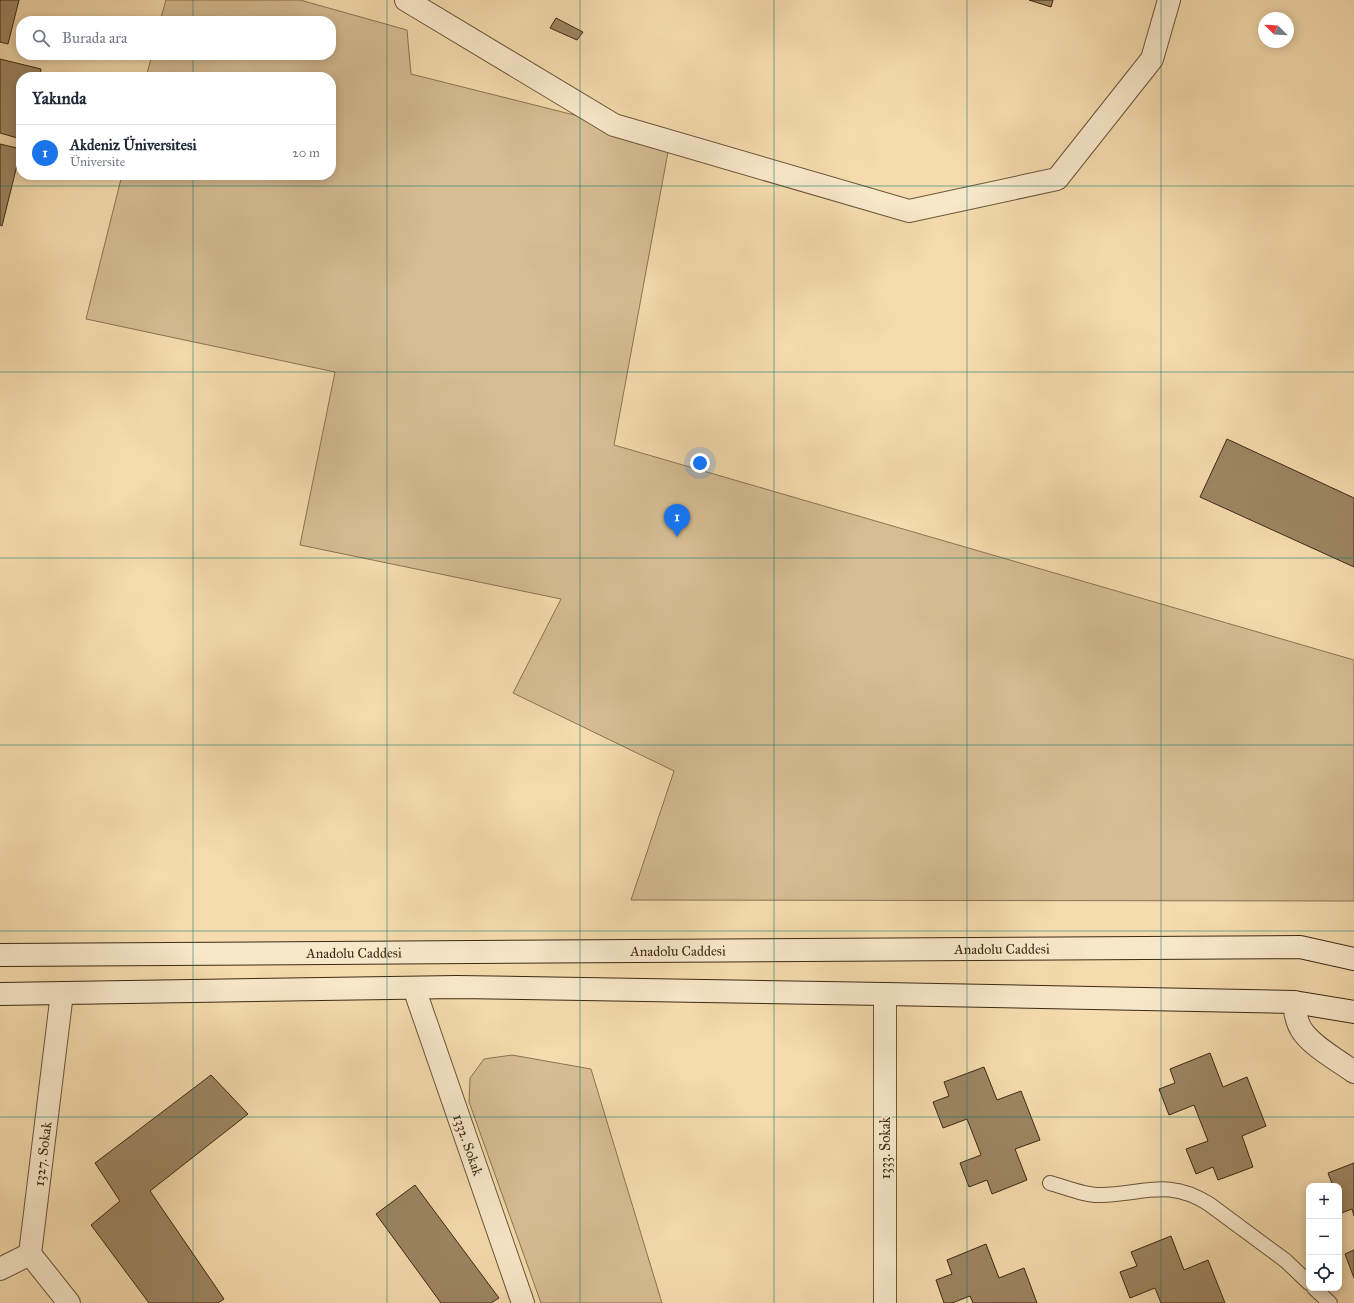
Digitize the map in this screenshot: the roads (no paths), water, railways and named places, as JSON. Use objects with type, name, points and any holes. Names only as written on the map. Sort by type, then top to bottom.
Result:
[{"type":"main road","points":[[406,0],[614,125],[908,211],[1057,179],[1152,59],[1170,0]]},
{"type":"main road","name":"Anadolu Caddesi","points":[[0,955],[1300,947],[1354,959]]},
{"type":"main road","points":[[0,994],[481,987],[1294,1002],[1354,1012]]},
{"type":"main road","name":"1332. Sokak","points":[[414,988],[523,1303]]},
{"type":"main road","name":"1327. Sokak","points":[[30,1254],[62,993]]},
{"type":"main road","name":"1333. Sokak","points":[[885,994],[885,1303]]},
{"type":"main road","points":[[1294,1002],[1296,1019],[1301,1030],[1310,1040],[1354,1072]]},
{"type":"main road","points":[[0,1269],[30,1254],[69,1303]]},
{"type":"lane","points":[[1050,1183],[1100,1196],[1161,1188],[1186,1192],[1198,1197],[1220,1212],[1286,1261],[1306,1280]]},
{"type":"lane","points":[[1317,1291],[1330,1303]]},
{"type":"place","name":"Akdeniz Üniversitesi","points":[[677,537]]}]
